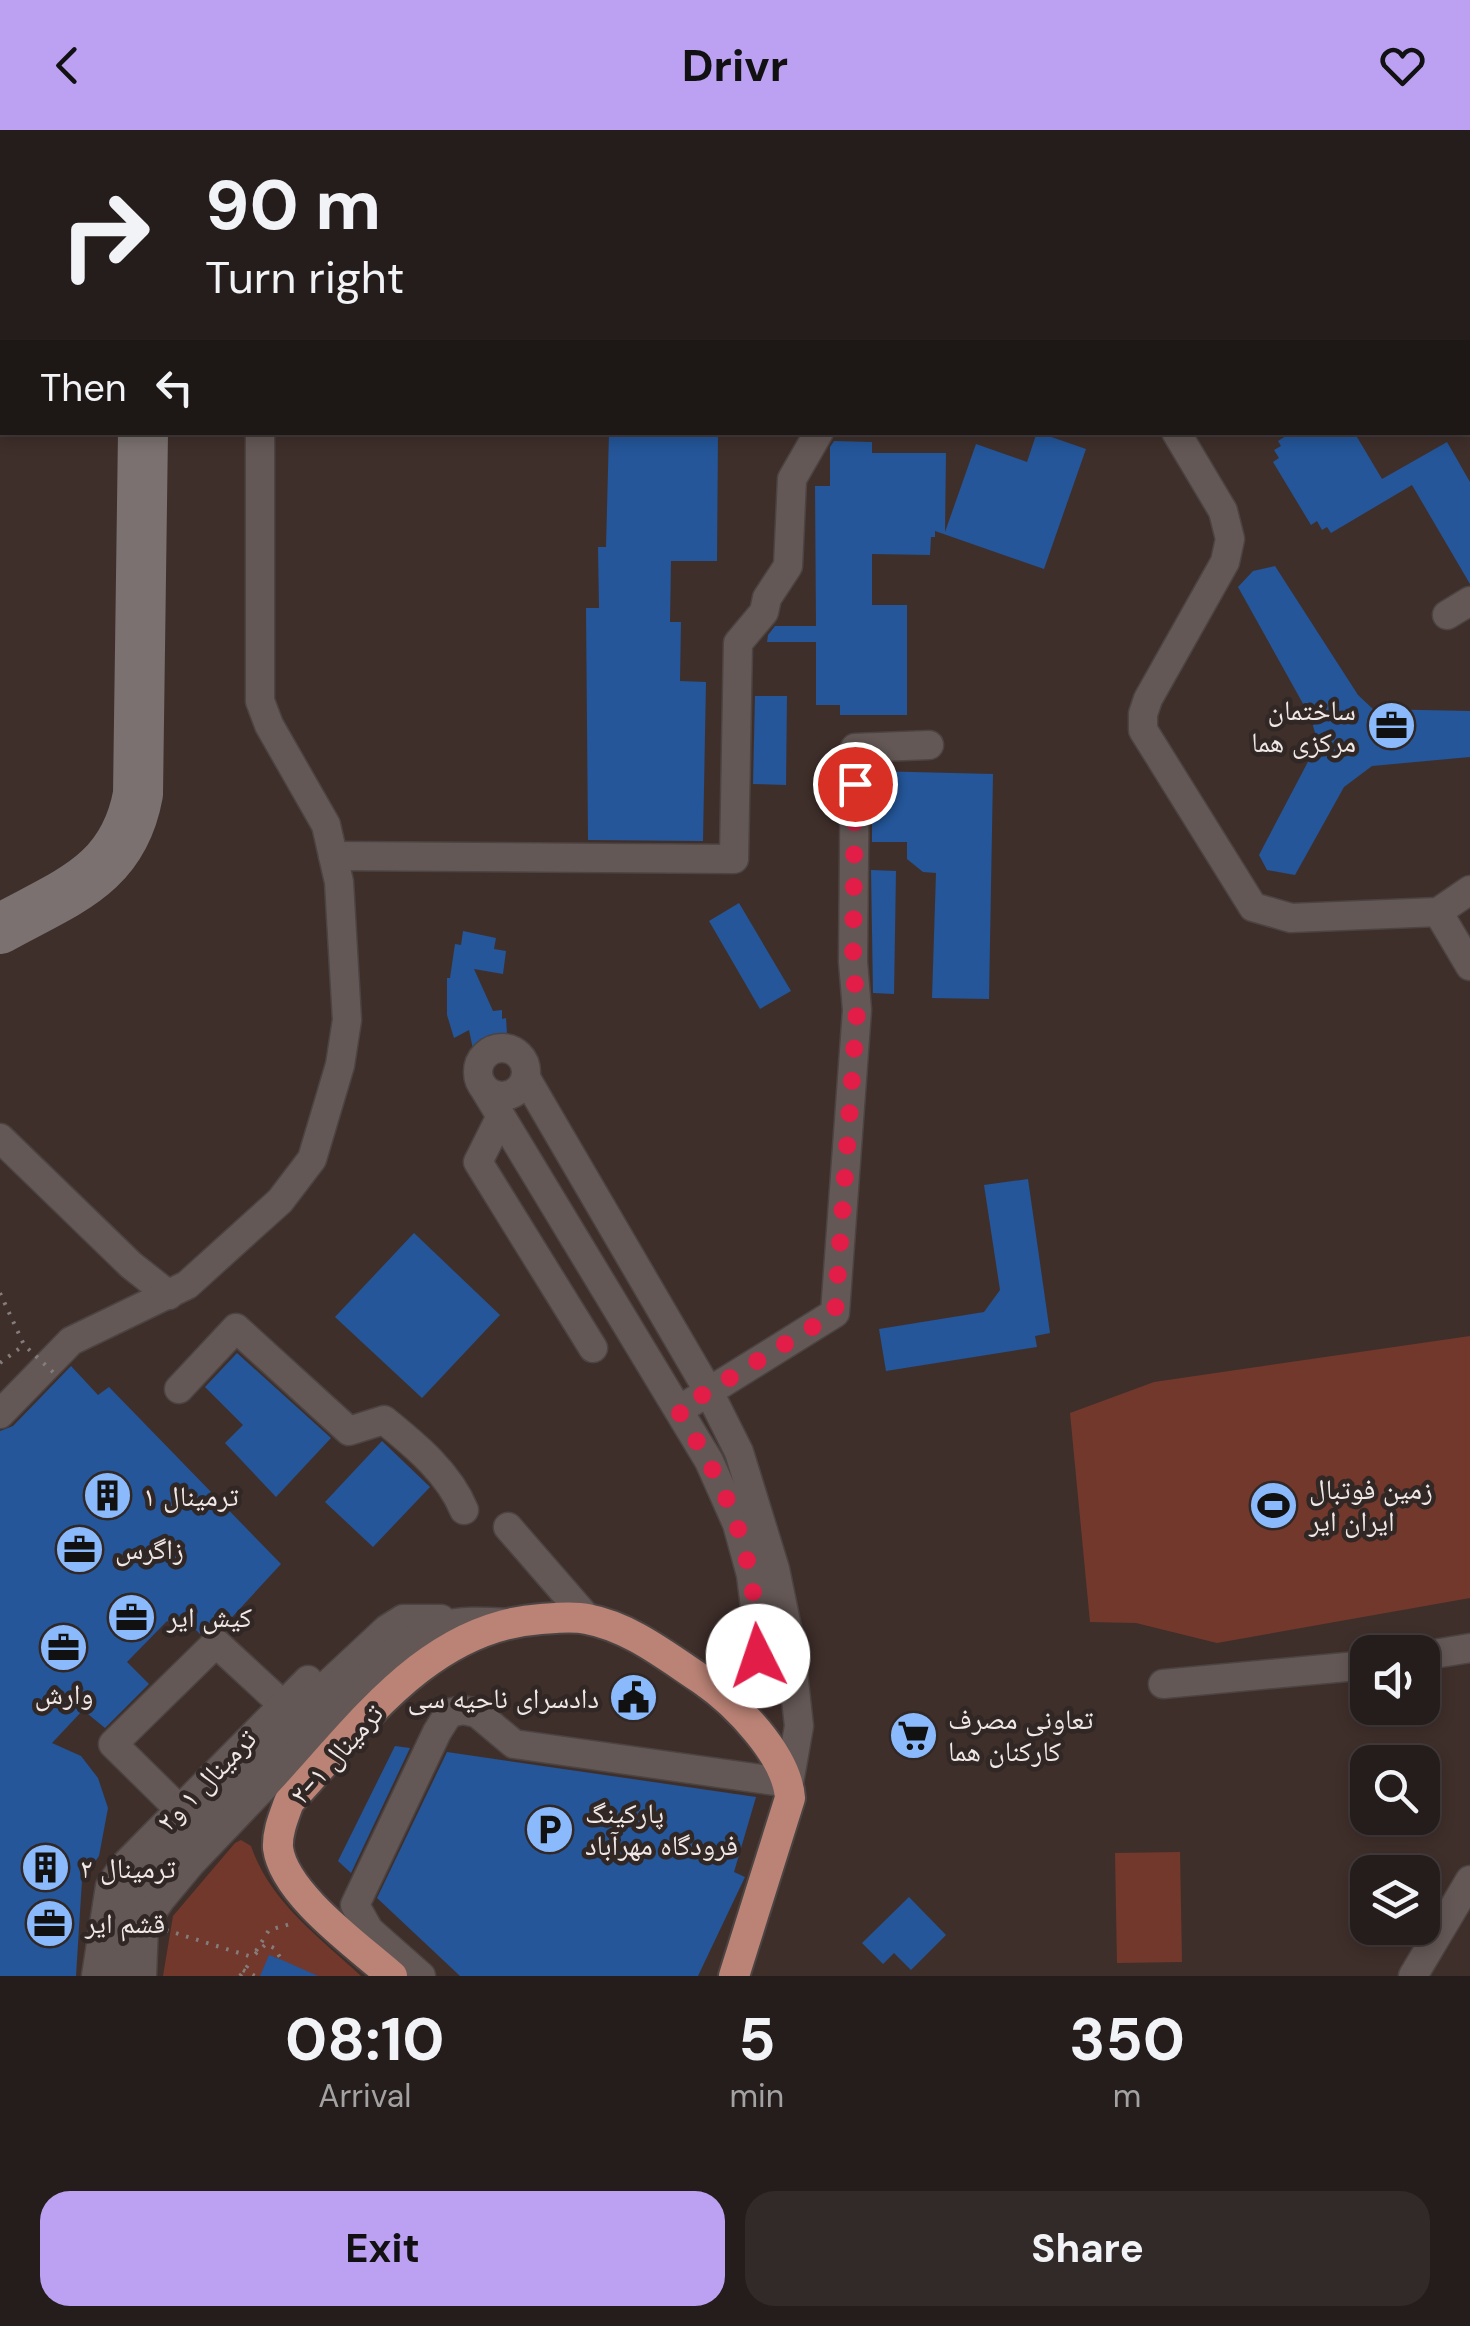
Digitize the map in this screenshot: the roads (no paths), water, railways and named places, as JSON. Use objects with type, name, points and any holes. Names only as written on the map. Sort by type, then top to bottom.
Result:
[{"type":"main road","name":"ترمینال ۱-۲","points":[[392,1976],[323,1916],[287,1875],[278,1846],[282,1822],[289,1802],[418,1667],[454,1643],[510,1623],[555,1618],[586,1618],[641,1640],[734,1706],[757,1731],[789,1783]]},
{"type":"main road","points":[[734,1976],[790,1798],[789,1783]]},
{"type":"street","points":[[0,1414],[71,1340],[187,1285],[280,1201],[312,1159],[340,1066],[347,1020],[333,856],[326,825],[260,701],[260,435]]},
{"type":"street","points":[[333,856],[734,859],[738,642],[764,612],[767,598],[788,566],[792,479],[817,435]]},
{"type":"street","points":[[1178,435],[1224,511],[1230,539],[1226,562],[1148,699],[1142,714],[1143,730],[1253,907],[1291,918],[1438,912],[1469,894]]},
{"type":"street","points":[[678,1410],[835,1313],[857,1010],[853,962],[855,748],[929,745]]},
{"type":"street","points":[[1438,912],[1470,966]]},
{"type":"street","points":[[421,1976],[369,1930],[355,1905],[450,1713],[477,1713],[514,1744],[789,1783],[799,1726],[790,1637],[761,1517],[739,1452],[709,1392],[526,1078],[523,1059],[516,1052],[498,1048],[482,1058],[478,1076],[482,1085],[709,1461],[737,1524],[750,1574],[760,1648],[752,1662],[708,1684]]},
{"type":"street","points":[[482,1085],[488,1092],[506,1096],[515,1093],[526,1078]]},
{"type":"street","points":[[500,1118],[478,1162],[593,1348]]},
{"type":"street","points":[[0,1138],[131,1265],[169,1295]]},
{"type":"street","points":[[179,1388],[236,1328],[348,1431],[384,1420],[413,1444],[457,1492],[464,1510]]},
{"type":"street","points":[[508,1527],[586,1618]]},
{"type":"street","name":"ترمینال ۱ و۲","points":[[96,1976],[110,1886],[122,1868],[282,1704],[344,1647],[384,1632],[403,1620],[510,1623]]},
{"type":"street","points":[[142,1976],[144,1924],[191,1863],[384,1661],[414,1636],[458,1620]]},
{"type":"street","points":[[119,1976],[126,1910],[142,1879],[328,1684],[384,1632]]},
{"type":"street","points":[[178,1808],[113,1744],[216,1643],[282,1704]]},
{"type":"street","points":[[1440,1653],[1470,1648]]},
{"type":"street","points":[[1163,1684],[1350,1667]]},
{"type":"street","points":[[1413,1976],[1470,1880]]},
{"type":"place","name":"ساختمان مرکزی هما","points":[[1391,726]]},
{"type":"place","name":"ترمینال ۱","points":[[108,1496]]},
{"type":"place","name":"زمین فوتبال ایران ایر","points":[[1274,1505]]},
{"type":"place","name":"زاگرس","points":[[80,1549]]},
{"type":"place","name":"کیش ایر","points":[[132,1617]]},
{"type":"place","name":"وارش","points":[[64,1647]]},
{"type":"place","name":"دادسرای ناحیه سی","points":[[634,1698]]},
{"type":"place","name":"تعاونی مصرف کارکنان هما","points":[[913,1735]]},
{"type":"place","name":"پارکینگ فرودگاه مهرآباد","points":[[550,1829]]},
{"type":"place","name":"ترمینال ۲","points":[[45,1868]]},
{"type":"place","name":"قشم ایر","points":[[50,1923]]}]
